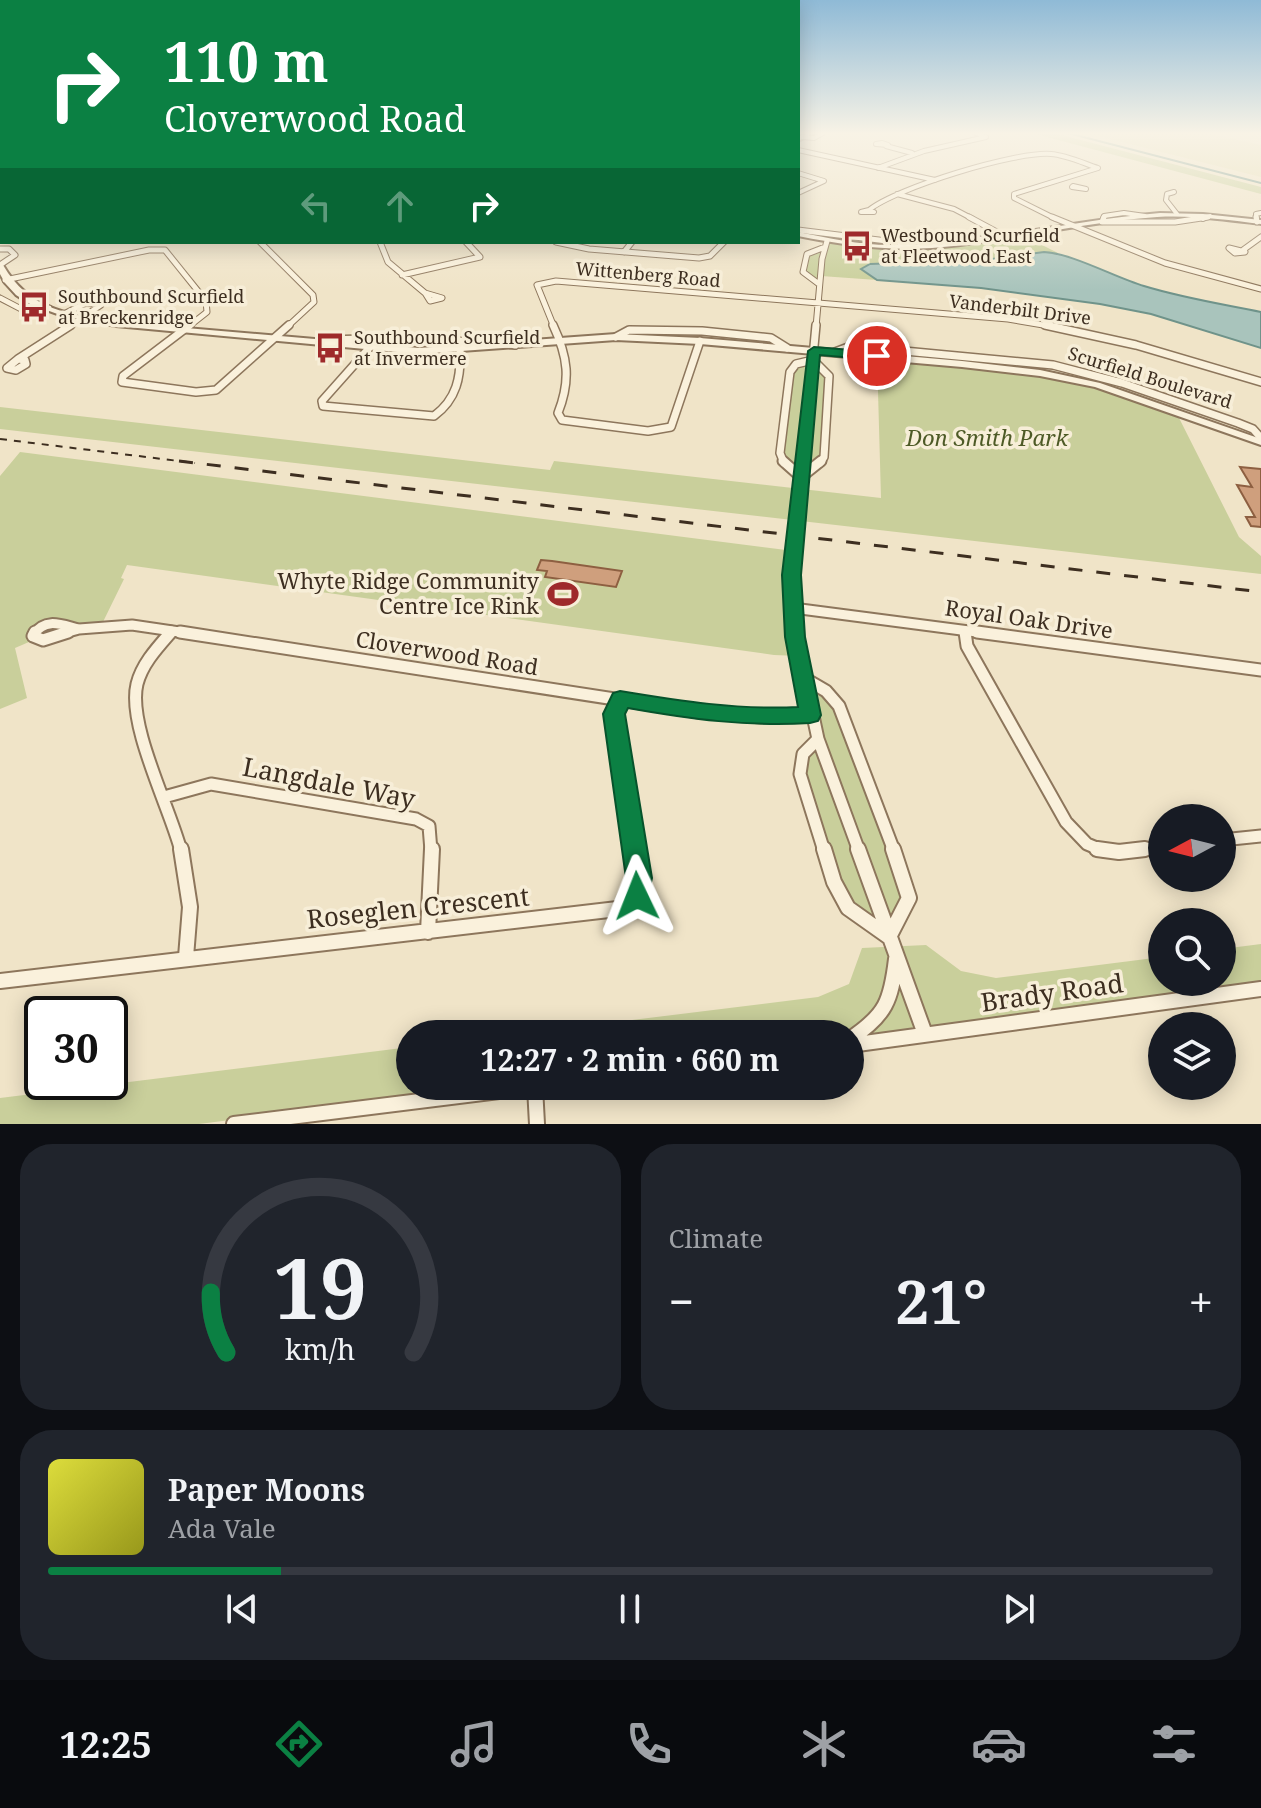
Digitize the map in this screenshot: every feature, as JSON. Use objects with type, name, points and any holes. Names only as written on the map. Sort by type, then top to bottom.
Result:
[{"type":"street","points":[[869,210],[873,203],[923,185]]},
{"type":"street","points":[[1043,185],[1012,197],[1167,267],[1261,289]]},
{"type":"street","points":[[1177,214],[1166,200],[1167,194],[1174,192],[1171,190],[1182,192]]},
{"type":"street","points":[[895,194],[954,209],[1008,238]]},
{"type":"street","points":[[800,233],[826,244],[920,248],[995,240],[1145,216],[1177,214],[1259,222],[1256,214],[1261,213]]},
{"type":"street","points":[[1102,222],[1128,225],[1203,221],[1210,216]]},
{"type":"street","points":[[800,232],[877,242],[931,242],[980,237],[995,240]]},
{"type":"street","points":[[1243,250],[1261,237]]},
{"type":"street","points":[[0,249],[9,249],[15,255],[0,266],[5,280],[149,250],[165,250],[208,306],[207,312],[123,376],[122,382],[196,392],[216,390],[314,302],[313,295],[262,244]]},
{"type":"street","points":[[381,244],[384,256],[425,293]]},
{"type":"street","points":[[402,275],[480,257],[468,244]]},
{"type":"street","points":[[562,244],[624,252],[706,257],[722,244]]},
{"type":"street","points":[[624,252],[630,244]]},
{"type":"street","points":[[826,244],[819,284],[792,575],[793,608],[810,715],[925,1034]]},
{"type":"street","points":[[819,284],[803,272],[807,254],[826,244]]},
{"type":"street","name":"Scurfield Boulevard","points":[[5,280],[21,297],[80,319],[370,347],[460,350],[561,339],[616,337],[787,348],[814,355],[835,352],[1040,373],[1097,385],[1261,440]]},
{"type":"street","name":"Wittenberg Road","points":[[561,339],[537,289],[540,282],[818,303]]},
{"type":"street","name":"Scurfield Boulevard","points":[[0,298],[23,310],[49,308]]},
{"type":"street","name":"Vanderbilt Drive","points":[[818,303],[1008,319],[1075,328],[1156,349],[1261,382]]},
{"type":"street","points":[[18,359],[101,307],[101,304],[84,304],[64,314]]},
{"type":"street","name":"Scurfield Boulevard","points":[[616,337],[629,330],[702,331],[771,338],[787,348]]},
{"type":"street","name":"Scurfield Boulevard","points":[[320,342],[340,337],[408,342],[494,340],[515,345]]},
{"type":"street","points":[[561,339],[570,366],[559,418],[567,422],[648,431],[671,427],[700,341]]},
{"type":"street","points":[[370,347],[329,391],[322,401],[323,406],[434,416],[446,408],[461,381],[460,350]]},
{"type":"street","points":[[801,477],[784,464],[780,453],[790,372],[796,364],[814,355]]},
{"type":"street","points":[[801,477],[816,468],[824,457],[829,376],[814,355]]},
{"type":"street","name":"Royal Oak Drive","points":[[793,608],[1261,670]]},
{"type":"street","name":"Cloverwood Road","points":[[79,629],[132,625],[715,714],[761,717],[810,715]]},
{"type":"street","points":[[965,631],[967,646],[1066,822],[1081,842],[1097,851],[1115,853],[1148,849]]},
{"type":"street","points":[[171,632],[149,657],[136,687],[136,716],[187,868],[193,924],[186,957]]},
{"type":"street","points":[[802,677],[826,691],[839,706],[903,875],[909,898],[889,937]]},
{"type":"street","name":"Roseglen Crescent","points":[[0,981],[626,908],[637,896],[639,878],[614,714],[620,699]]},
{"type":"street","points":[[818,739],[803,754],[800,774],[834,882],[848,908],[889,937]]},
{"type":"street","name":"Langdale Way","points":[[164,797],[211,784],[416,819],[429,826],[432,839],[428,932]]},
{"type":"street","points":[[1236,839],[1261,836]]},
{"type":"street","points":[[864,1032],[887,1010],[897,956]]},
{"type":"street","name":"Brady Road","points":[[864,1041],[1261,989]]},
{"type":"street","points":[[234,1124],[426,1100]]},
{"type":"street","points":[[537,1124],[538,1100]]},
{"type":"green space","points":[[1229,185],[1261,187],[1261,194]]},
{"type":"green space","points":[[805,231],[899,243],[980,237],[996,240],[1022,235],[1058,253],[957,262],[870,264],[869,275],[877,280],[821,276],[819,284],[803,272],[807,254],[825,247],[827,241],[800,233]]},
{"type":"green space","name":"Don Smith Park","points":[[877,356],[1040,373],[1097,385],[1176,412],[1239,537],[1261,556],[1261,574],[0,429],[0,407],[550,470],[554,461],[881,498]]},
{"type":"green space","points":[[813,360],[829,376],[824,457],[801,477],[780,453],[790,372],[796,364]]},
{"type":"green space","points":[[20,452],[794,551],[799,656],[127,565],[121,578],[124,579],[101,626],[36,639],[15,648],[27,698],[0,709],[0,476]]},
{"type":"green space","points":[[802,677],[839,706],[909,898],[889,937],[848,908],[800,774],[818,739]]},
{"type":"green space","points":[[1261,944],[1261,989],[1236,992],[1236,947]]},
{"type":"green space","points":[[926,945],[961,971],[996,978],[1148,959],[1148,996],[1206,996],[864,1039],[864,1020],[632,1020],[818,997],[849,984],[862,948]]},
{"type":"green space","points":[[396,1049],[396,1099],[199,1124],[0,1124],[0,1098],[24,1095],[24,1100],[128,1100],[128,1082]]},
{"type":"water","points":[[1044,252],[1068,257],[1159,290],[1261,312],[1261,348],[1151,314],[981,288],[877,280],[861,269],[870,264],[984,260]]},
{"type":"building","points":[[1240,467],[1261,469],[1261,527],[1251,526],[1246,517],[1255,517],[1237,485],[1252,487]]},
{"type":"building","points":[[541,560],[622,571],[616,587],[545,577],[547,571],[537,570]]},
{"type":"railway","points":[[0,439],[195,463]]},
{"type":"railway","points":[[179,461],[1261,592]]},
{"type":"place","name":"Westbound Scurfield at Fleetwood East","points":[[857,246]]},
{"type":"place","name":"Southbound Scurfield at Breckenridge","points":[[34,307]]},
{"type":"place","name":"Southbound Scurfield at Invermere","points":[[330,348]]},
{"type":"place","name":"Whyte Ridge Community Centre Ice Rink","points":[[563,594]]},
{"type":"route","points":[[637,896],[639,878],[614,714],[620,699],[699,712],[761,717],[810,715],[795,637],[792,575],[814,351],[877,356]]}]
